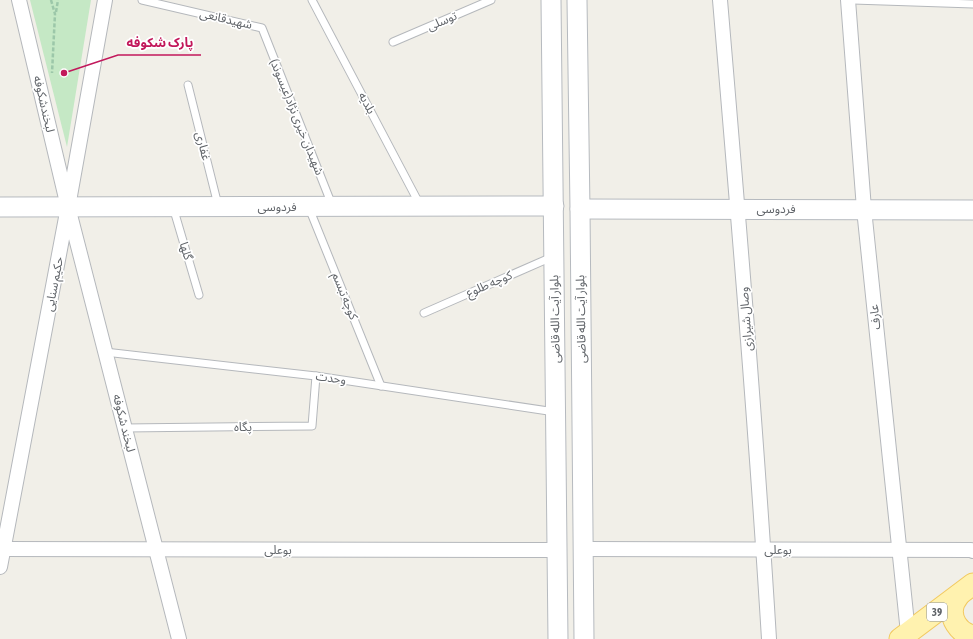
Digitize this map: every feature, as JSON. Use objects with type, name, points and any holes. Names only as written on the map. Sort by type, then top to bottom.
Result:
[{"type":"main road","name":"بلوار آیت‌ الله قاضی","points":[[552,0],[558,639]]},
{"type":"main road","name":"بلوار آیت ‌الله قاضی","points":[[577,0],[584,639]]},
{"type":"main road","name":"فردوسی","points":[[0,207],[554,206]]},
{"type":"main road","name":"فردوسی","points":[[580,209],[973,210]]},
{"type":"main road","points":[[556,467],[582,467]]},
{"type":"main road","points":[[966,590],[953,604],[952,614],[955,624],[962,632],[973,636]]},
{"type":"main road","name":"39","points":[[904,636],[966,590]]},
{"type":"street","name":"لبخندشکوفه","points":[[19,0],[68,208]]},
{"type":"street","name":"حکیم سنایی","points":[[0,567],[2,549],[68,208],[105,0]]},
{"type":"street","name":"وصال شیرازی","points":[[720,0],[764,550],[769,639]]},
{"type":"street","name":"عارف","points":[[848,0],[864,210],[899,550],[904,636]]},
{"type":"street","name":"لبخند شکوفه","points":[[68,208],[179,639]]},
{"type":"street","name":"بوعلی","points":[[2,549],[557,550]]},
{"type":"street","name":"بوعلی","points":[[583,550],[973,551]]},
{"type":"lane","name":"شهیدقانعی","points":[[142,0],[262,28]]},
{"type":"lane","name":"بلدیه","points":[[312,0],[421,206]]},
{"type":"lane","name":"توسلی","points":[[393,42],[491,0]]},
{"type":"lane","points":[[853,0],[973,4]]},
{"type":"lane","name":"شهیدان خیری نژاد(عیسوند)","points":[[262,28],[333,207]]},
{"type":"lane","name":"غفاری","points":[[188,85],[218,207]]},
{"type":"lane","name":"گلها","points":[[172,207],[199,294]]},
{"type":"lane","name":"کوچه تبسم","points":[[308,207],[381,386]]},
{"type":"lane","name":"کوچه طلوع","points":[[424,313],[554,256]]},
{"type":"lane","name":"وحدت","points":[[105,352],[316,376],[556,412]]},
{"type":"lane","name":"پگاه","points":[[125,428],[312,426],[316,376]]},
{"type":"path","points":[[51,0],[55,14]]},
{"type":"path","points":[[52,75],[55,14],[58,0]]},
{"type":"green space","points":[[30,0],[91,0],[67,147]]},
{"type":"place","name":"پارک شکوفه","points":[[64,73]]}]
